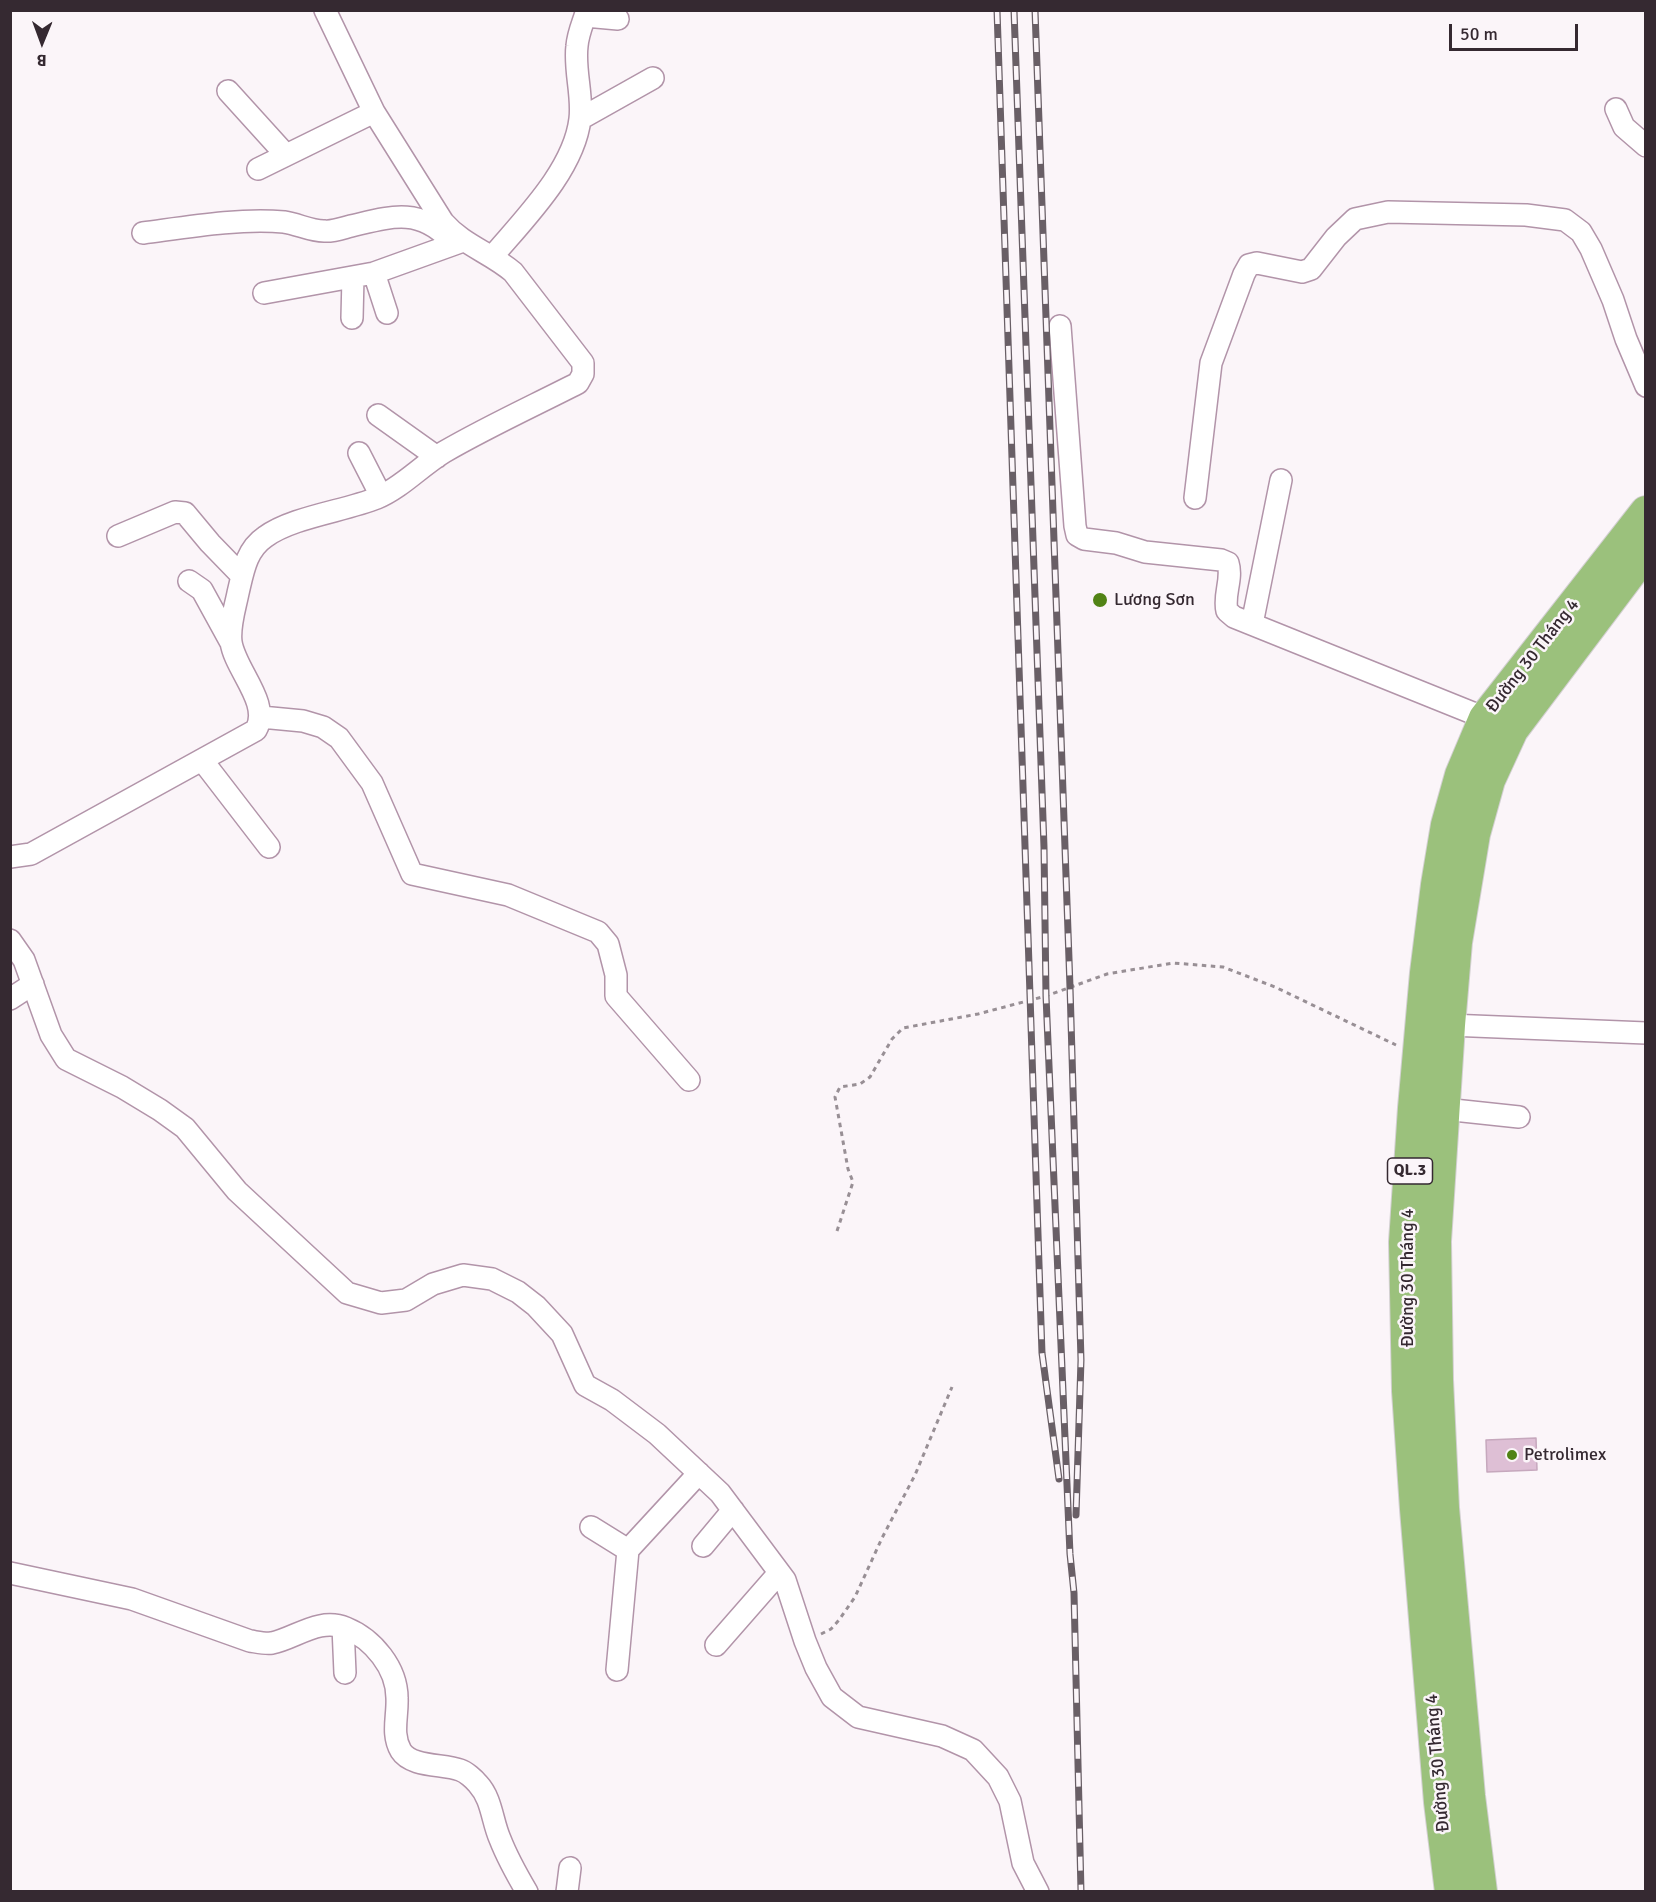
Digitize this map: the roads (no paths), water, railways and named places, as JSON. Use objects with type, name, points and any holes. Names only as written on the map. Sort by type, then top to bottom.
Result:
[{"type":"highway","name":"Đường 30 Tháng 4","points":[[1481,1892],[1430,1508],[1408,1391],[1405,1242],[1426,973],[1447,825],[1461,775],[1646,512]]},
{"type":"highway","name":"Đường 30 Tháng 4","points":[[1451,1892],[1440,1802],[1430,1508],[1437,1380],[1435,1242],[1456,942],[1474,834],[1489,780],[1498,724],[1646,552]]},
{"type":"street","points":[[325,10],[374,112],[458,242]]},
{"type":"street","points":[[492,257],[545,194],[572,149],[580,119],[576,48],[579,30],[586,13],[618,19]]},
{"type":"street","points":[[580,119],[653,78]]},
{"type":"street","points":[[228,91],[286,155]]},
{"type":"street","points":[[1616,109],[1624,127],[1646,146]]},
{"type":"street","points":[[258,169],[374,112]]},
{"type":"street","points":[[1195,498],[1211,363],[1249,265],[1257,263],[1302,272],[1311,269],[1336,237],[1354,219],[1388,212],[1526,215],[1565,220],[1581,232],[1591,249],[1646,386]]},
{"type":"street","points":[[143,233],[193,226],[262,222],[287,222],[327,232],[396,217],[416,219],[437,227],[458,242],[492,257],[513,272],[583,363],[583,374],[578,383],[437,457],[381,496],[282,527],[265,537],[252,550],[242,576],[230,640]]},
{"type":"street","points":[[264,293],[374,273],[458,242]]},
{"type":"street","points":[[374,273],[387,313]]},
{"type":"street","points":[[352,318],[353,277]]},
{"type":"street","points":[[1060,326],[1077,535],[1084,539],[1116,543],[1145,552],[1221,560],[1228,563],[1230,570],[1225,603],[1227,611],[1234,617],[1498,724]]},
{"type":"street","points":[[378,415],[437,457]]},
{"type":"street","points":[[359,453],[381,496]]},
{"type":"street","points":[[1252,624],[1281,480]]},
{"type":"street","points":[[118,536],[175,512],[185,513],[242,576]]},
{"type":"street","points":[[10,857],[32,854],[256,730],[261,711],[233,653],[230,640],[202,590],[189,581]]},
{"type":"street","points":[[261,717],[303,721],[323,727],[339,738],[372,783],[412,874],[508,895],[598,932],[608,944],[616,975],[616,996],[689,1080]]},
{"type":"street","points":[[202,760],[269,847]]},
{"type":"street","points":[[10,940],[24,960],[51,1035],[66,1059],[122,1087],[185,1128],[237,1191],[347,1293],[381,1303],[406,1300],[433,1284],[463,1275],[492,1279],[518,1292],[537,1306],[562,1334],[585,1385],[612,1400],[657,1434],[720,1493],[733,1510],[785,1580],[805,1641],[816,1668],[832,1697],[858,1717],[942,1736],[973,1750],[998,1777],[1010,1801],[1023,1863],[1038,1892]]},
{"type":"street","points":[[10,999],[33,984]]},
{"type":"street","points":[[1449,1024],[1646,1033]]},
{"type":"street","points":[[1444,1109],[1519,1117]]},
{"type":"street","points":[[617,1670],[628,1550],[699,1473]]},
{"type":"street","points":[[703,1546],[733,1510]]},
{"type":"street","points":[[591,1527],[628,1550]]},
{"type":"street","points":[[10,1573],[132,1599],[249,1641],[269,1644],[319,1626],[343,1626],[364,1636],[393,1675],[397,1696],[395,1732],[401,1752],[412,1761],[462,1771],[480,1785],[493,1811],[499,1837],[527,1892]]},
{"type":"street","points":[[716,1645],[779,1573]]},
{"type":"street","points":[[343,1626],[345,1673]]},
{"type":"street","points":[[567,1892],[570,1868]]},
{"type":"railway","points":[[997,10],[1042,1353],[1059,1479]]},
{"type":"railway","points":[[1014,10],[1044,847],[1046,996],[1070,1554],[1074,1593],[1081,1892]]},
{"type":"railway","points":[[1035,10],[1081,1360],[1076,1515]]},
{"type":"place","name":"Lương Sơn","points":[[1100,600]]},
{"type":"place","name":"Petrolimex","points":[[1512,1455]]}]
